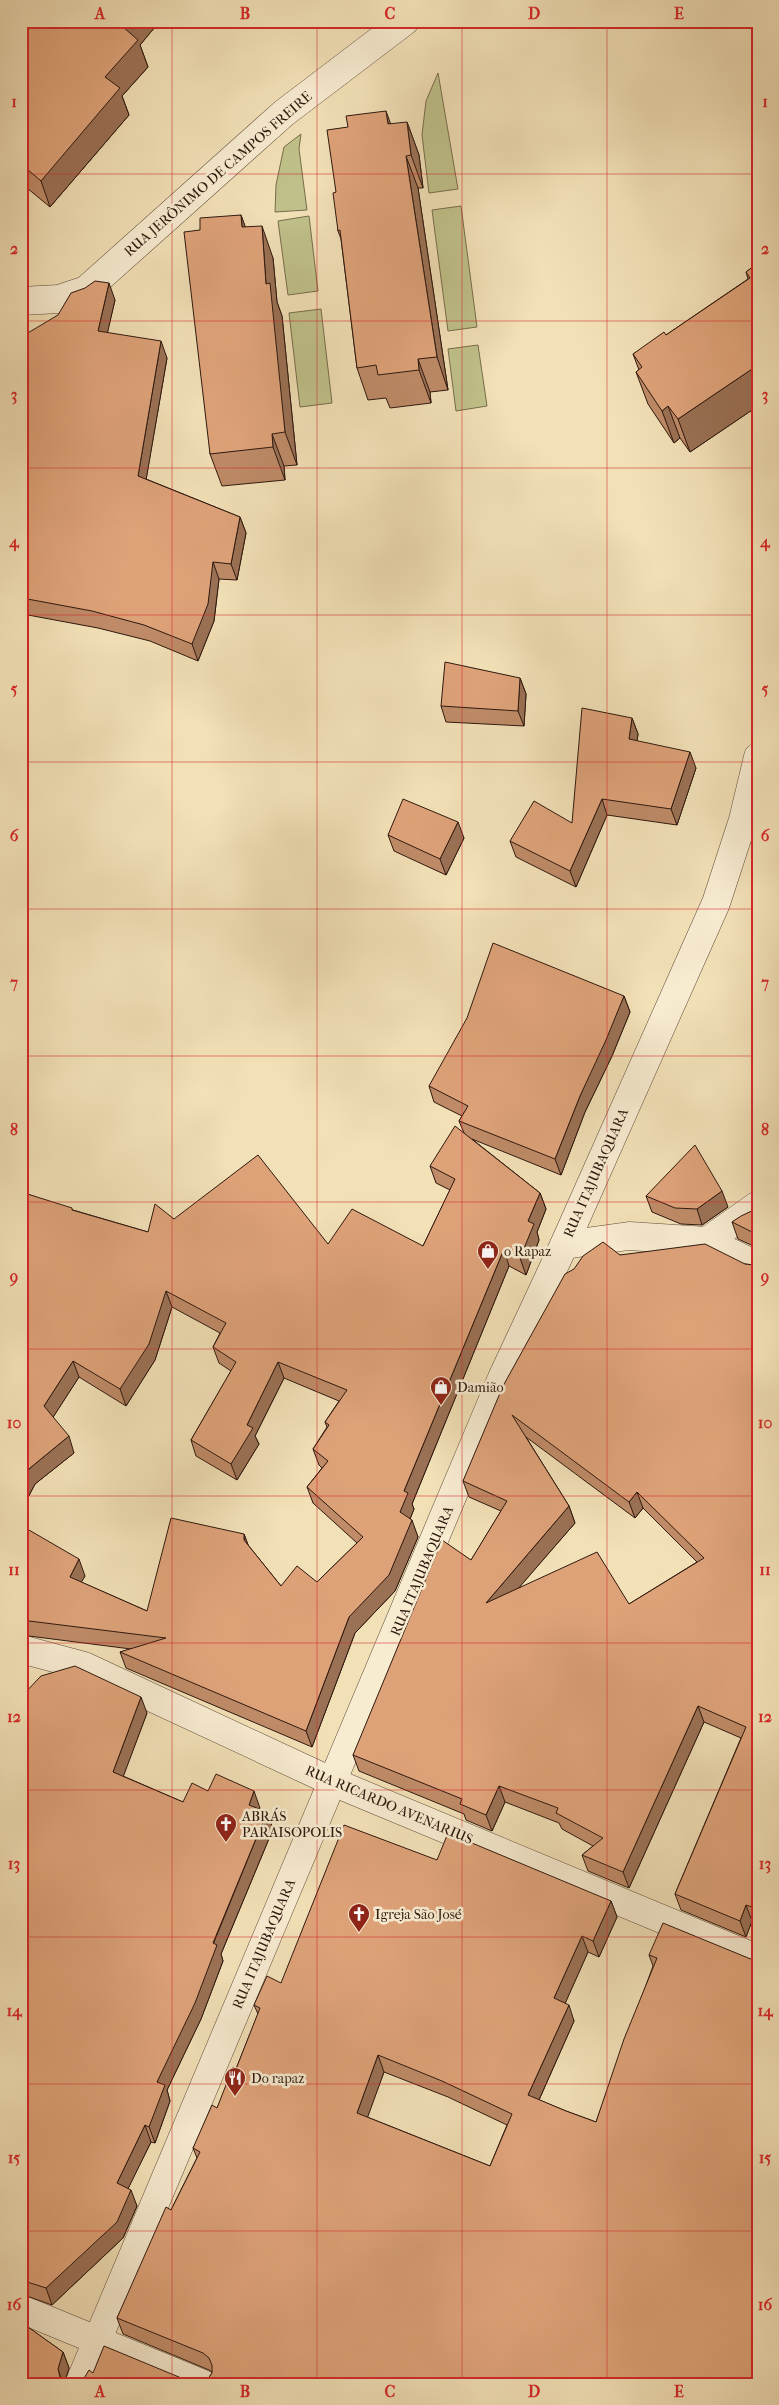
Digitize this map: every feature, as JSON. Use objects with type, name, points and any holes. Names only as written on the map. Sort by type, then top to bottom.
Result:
[{"type":"street","name":"RUA JERÔNIMO DE CAMPOS FREIRE","points":[[22,302],[59,299],[86,290],[284,113],[405,21]]},
{"type":"street","name":"RUA ITAJUBAQUARA","points":[[79,2384],[502,1378],[564,1245],[716,903],[743,820],[758,757]]},
{"type":"street","points":[[706,1241],[758,1205]]},
{"type":"street","points":[[564,1245],[629,1236],[706,1241],[758,1266]]},
{"type":"street","name":"RUA RICARDO AVENARIUS","points":[[21,1650],[84,1666],[333,1782],[758,1959]]},
{"type":"street","points":[[21,2308],[203,2384]]},
{"type":"green space","points":[[438,73],[458,189],[429,193],[422,135],[426,101]]},
{"type":"green space","points":[[301,134],[299,149],[307,210],[275,212],[276,185],[284,147]]},
{"type":"green space","points":[[461,206],[477,327],[448,331],[432,210]]},
{"type":"green space","points":[[309,216],[318,291],[288,295],[278,221]]},
{"type":"green space","points":[[321,309],[332,403],[300,407],[289,313]]},
{"type":"green space","points":[[478,345],[487,406],[456,411],[448,349]]},
{"type":"building","points":[[21,21],[128,21],[123,27],[138,40],[105,77],[120,88],[41,181],[21,164]]},
{"type":"building","points":[[386,111],[388,124],[407,122],[411,155],[406,156],[437,357],[418,359],[419,370],[378,375],[376,365],[357,368],[340,230],[338,231],[333,193],[336,192],[327,130],[348,127],[346,116]]},
{"type":"building","points":[[241,215],[242,227],[262,226],[266,284],[270,283],[285,432],[272,434],[273,447],[210,454],[184,232],[200,230],[200,218]]},
{"type":"building","points":[[758,263],[758,365],[678,419],[668,406],[662,411],[636,372],[642,367],[633,354],[664,332],[666,335],[750,278],[746,272]]},
{"type":"building","points":[[95,281],[109,283],[98,331],[161,341],[138,476],[240,517],[231,564],[213,562],[208,604],[192,644],[144,625],[92,611],[22,598],[21,604],[21,337],[58,315],[71,293],[85,288]]},
{"type":"building","points":[[445,662],[520,678],[518,711],[441,706]]},
{"type":"building","points":[[582,708],[632,718],[629,739],[690,752],[671,809],[602,799],[570,871],[510,841],[534,801],[572,823]]},
{"type":"building","points":[[403,799],[458,822],[440,859],[388,835]]},
{"type":"building","points":[[493,943],[624,996],[580,1096],[555,1159],[459,1121],[468,1106],[429,1086],[467,1018]]},
{"type":"building","points":[[455,1126],[540,1193],[528,1221],[534,1224],[520,1258],[504,1249],[404,1491],[408,1493],[400,1512],[412,1520],[389,1575],[349,1617],[306,1731],[120,1652],[166,1638],[21,1620],[22,1526],[79,1559],[70,1577],[147,1611],[171,1518],[244,1534],[244,1540],[281,1586],[297,1566],[317,1582],[363,1537],[307,1487],[328,1461],[313,1449],[329,1425],[325,1422],[347,1390],[278,1362],[247,1425],[253,1428],[231,1464],[191,1440],[236,1362],[213,1347],[226,1323],[166,1291],[149,1344],[120,1389],[73,1361],[44,1406],[69,1436],[30,1468],[21,1482],[21,1192],[72,1208],[72,1210],[148,1232],[155,1204],[174,1219],[258,1155],[328,1244],[352,1209],[423,1246],[455,1179],[430,1166]]},
{"type":"building","points":[[695,1145],[722,1191],[697,1209],[675,1208],[646,1196]]},
{"type":"building","points":[[758,1208],[758,1235],[732,1222],[741,1216]]},
{"type":"building","points":[[603,1242],[620,1255],[705,1244],[745,1264],[758,1264],[758,1909],[746,1905],[740,1921],[675,1894],[746,1727],[698,1706],[623,1872],[582,1855],[603,1838],[556,1813],[558,1808],[499,1786],[486,1815],[460,1804],[462,1799],[353,1755],[442,1540],[471,1560],[507,1501],[463,1481],[503,1386],[565,1274],[574,1269],[583,1256]],"holes":[[[512,1415],[629,1502],[637,1492],[704,1558],[629,1604],[597,1552],[486,1603],[569,1506]]]},
{"type":"building","points":[[75,1666],[141,1697],[113,1772],[183,1802],[192,1783],[208,1791],[216,1774],[254,1791],[249,1805],[267,1812],[213,1943],[217,1945],[195,2003],[157,2082],[165,2085],[149,2127],[145,2125],[117,2183],[131,2190],[117,2222],[46,2288],[21,2280],[21,1697],[41,1676]]},
{"type":"building","points":[[344,1825],[437,1860],[448,1833],[611,1901],[593,1941],[582,1936],[554,1998],[569,2005],[528,2095],[596,2122],[624,2039],[657,1958],[649,1955],[663,1923],[758,1962],[758,2384],[21,2384],[21,2322],[63,2352],[58,2369],[60,2377],[67,2382],[76,2383],[83,2380],[89,2370],[93,2373],[104,2346],[191,2382],[200,2383],[207,2380],[212,2373],[212,2365],[209,2358],[203,2353],[117,2318],[166,2207],[171,2210],[200,2152],[193,2148],[212,2105],[217,2108],[233,2067],[236,2069],[260,2008],[254,2005],[267,1976],[281,1983]],"holes":[[[378,2055],[442,2081],[512,2114],[490,2166],[357,2113]]]},
{"type":"place","name":"o Rapaz","points":[[488,1270]]},
{"type":"place","name":"Damião","points":[[441,1406]]},
{"type":"place","name":"ABRÁS PARAISOPOLIS","points":[[226,1843]]},
{"type":"place","name":"Igreja São José","points":[[359,1933]]},
{"type":"place","name":"Do rapaz","points":[[235,2097]]}]
